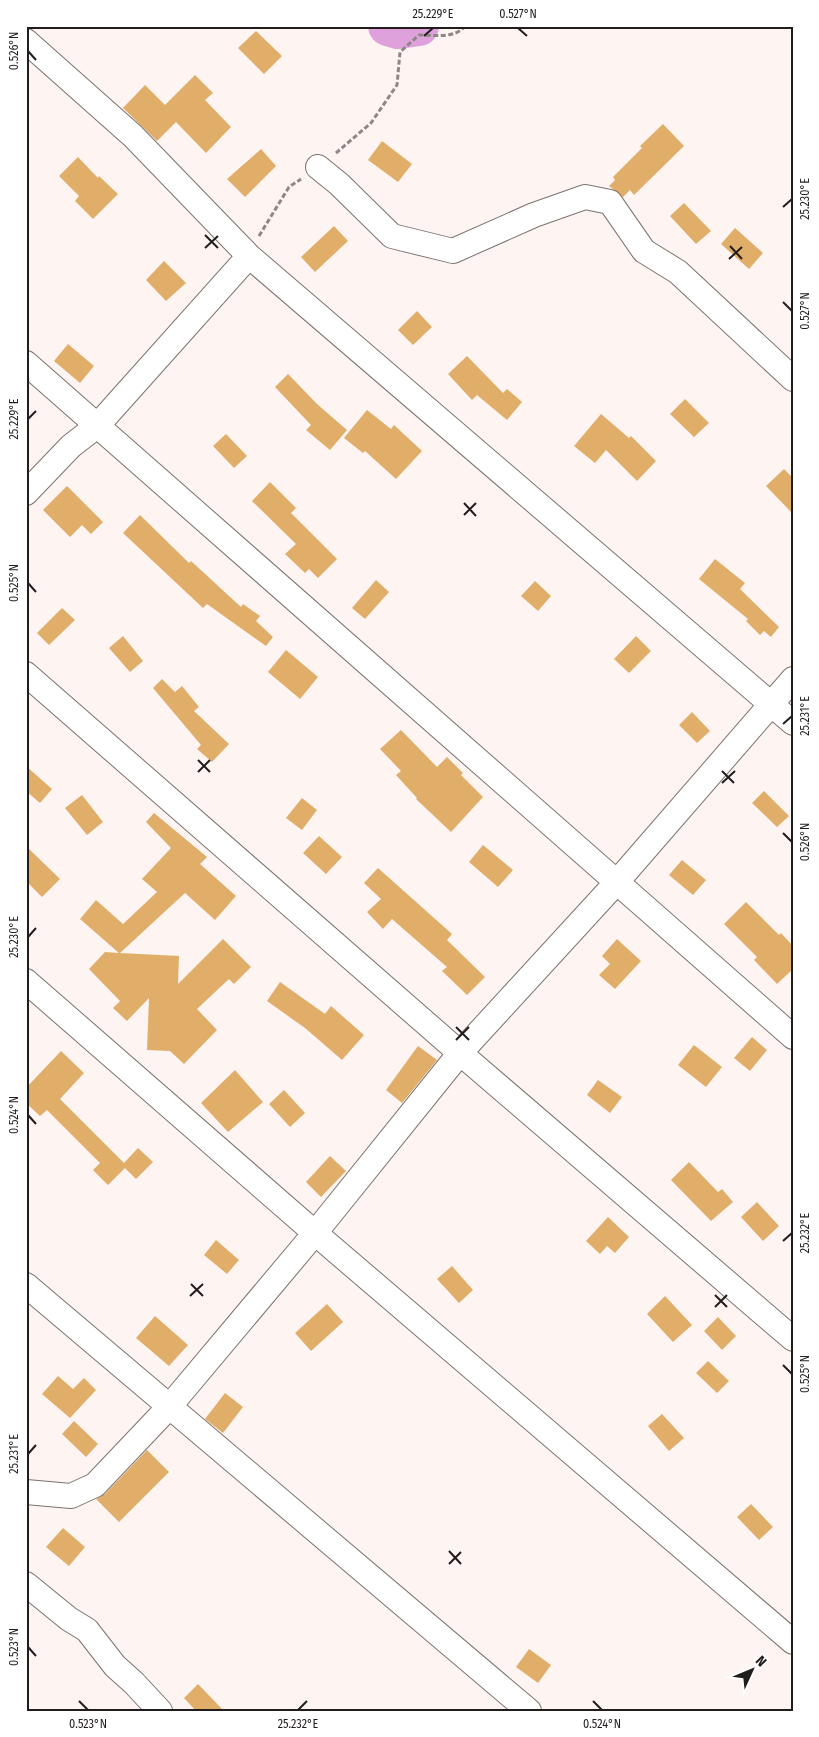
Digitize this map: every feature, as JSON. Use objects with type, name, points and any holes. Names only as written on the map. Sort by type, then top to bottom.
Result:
[{"type":"street","points":[[27,44],[133,136],[249,256],[793,723]]},
{"type":"street","points":[[318,167],[339,184],[392,236],[453,251],[534,215],[585,197],[610,202],[644,251],[678,272],[793,379]]},
{"type":"street","points":[[26,493],[71,446],[97,426],[249,256]]},
{"type":"street","points":[[26,363],[793,1037]]},
{"type":"street","points":[[26,674],[460,1053],[793,1339]]},
{"type":"street","points":[[26,1492],[71,1496],[95,1485],[169,1407],[316,1233],[460,1053],[616,883],[793,679]]},
{"type":"street","points":[[26,981],[316,1233],[793,1642]]},
{"type":"street","points":[[26,1286],[529,1711]]},
{"type":"street","points":[[26,1584],[69,1619],[87,1630],[115,1666],[160,1711]]},
{"type":"path","points":[[249,256],[262,229],[289,187],[318,167],[371,123],[397,85],[400,52],[419,35],[446,36],[462,30],[465,26]]},
{"type":"building","points":[[256,31],[282,56],[264,74],[238,48]]},
{"type":"building","points":[[195,75],[213,93],[205,100],[231,127],[206,153],[176,122],[157,141],[123,108],[145,85],[165,105]]},
{"type":"building","points":[[663,124],[684,146],[634,195],[630,190],[623,197],[609,186],[615,180],[613,177],[642,148],[640,146]]},
{"type":"building","points":[[382,141],[412,164],[398,182],[368,160]]},
{"type":"building","points":[[261,149],[276,166],[245,197],[227,179]]},
{"type":"building","points":[[78,157],[98,178],[99,176],[118,194],[93,219],[75,201],[79,196],[59,176]]},
{"type":"building","points":[[684,203],[711,231],[696,244],[670,216]]},
{"type":"building","points":[[334,226],[348,241],[315,272],[301,257]]},
{"type":"building","points":[[735,228],[763,253],[749,269],[721,244]]},
{"type":"building","points":[[164,261],[186,283],[166,301],[146,280]]},
{"type":"building","points":[[417,311],[432,327],[413,345],[398,330]]},
{"type":"building","points":[[68,344],[94,366],[80,383],[54,361]]},
{"type":"building","points":[[467,356],[503,393],[507,389],[522,402],[507,420],[477,395],[472,400],[448,374]]},
{"type":"building","points":[[288,374],[317,404],[347,430],[330,450],[306,430],[311,425],[275,387]]},
{"type":"building","points":[[685,399],[709,423],[694,437],[670,414]]},
{"type":"building","points":[[367,410],[391,429],[394,425],[422,451],[396,479],[365,451],[363,453],[344,438]]},
{"type":"building","points":[[601,414],[629,438],[631,436],[656,461],[637,481],[606,450],[595,463],[574,446]]},
{"type":"building","points":[[226,434],[247,456],[234,468],[213,446]]},
{"type":"building","points":[[784,469],[793,478],[793,514],[766,486]]},
{"type":"building","points":[[270,482],[296,508],[291,513],[337,559],[318,578],[309,569],[305,573],[285,554],[296,544],[252,501]]},
{"type":"building","points":[[67,486],[103,522],[91,534],[82,525],[70,537],[43,510]]},
{"type":"building","points":[[140,515],[189,563],[191,561],[241,607],[243,604],[260,616],[256,621],[273,637],[266,646],[207,604],[203,608],[123,533]]},
{"type":"building","points":[[715,559],[745,583],[740,589],[779,627],[771,637],[764,631],[760,635],[746,621],[748,619],[699,579]]},
{"type":"building","points":[[376,580],[389,592],[365,619],[352,608]]},
{"type":"building","points":[[535,581],[551,596],[538,611],[521,596]]},
{"type":"building","points":[[62,608],[75,620],[49,645],[37,633]]},
{"type":"building","points":[[123,636],[143,661],[130,672],[109,648]]},
{"type":"building","points":[[636,636],[651,651],[629,673],[614,659]]},
{"type":"building","points":[[286,650],[318,677],[300,699],[268,672]]},
{"type":"building","points":[[162,679],[175,692],[182,686],[199,707],[194,711],[229,744],[212,762],[197,749],[201,745],[153,688]]},
{"type":"building","points":[[692,712],[710,731],[697,743],[679,725]]},
{"type":"building","points":[[401,730],[437,767],[447,757],[463,773],[461,775],[483,797],[451,832],[416,799],[396,775],[401,771],[380,749]]},
{"type":"building","points":[[26,766],[52,789],[40,803],[26,791]]},
{"type":"building","points":[[764,791],[789,816],[777,827],[752,803]]},
{"type":"building","points":[[82,795],[103,822],[87,835],[65,808]]},
{"type":"building","points":[[302,798],[317,810],[302,830],[286,818]]},
{"type":"building","points":[[154,813],[207,857],[200,864],[236,896],[215,920],[185,893],[120,953],[179,956],[178,984],[223,939],[251,967],[234,984],[229,979],[197,1009],[217,1030],[184,1064],[170,1051],[147,1050],[149,998],[127,1021],[113,1008],[120,1001],[89,969],[105,952],[119,953],[80,919],[96,900],[123,924],[157,892],[142,879],[171,848],[146,822]]},
{"type":"building","points":[[319,836],[342,857],[326,874],[303,853]]},
{"type":"building","points":[[483,845],[513,870],[498,887],[469,862]]},
{"type":"building","points":[[26,846],[60,879],[42,897],[26,881]]},
{"type":"building","points":[[682,860],[706,880],[693,895],[669,875]]},
{"type":"building","points":[[378,868],[452,934],[447,940],[485,977],[467,995],[442,971],[447,967],[392,919],[383,929],[367,912],[381,899],[364,883]]},
{"type":"building","points":[[746,902],[779,935],[781,933],[793,946],[793,969],[777,984],[754,960],[757,957],[724,924]]},
{"type":"building","points":[[617,939],[641,961],[615,989],[599,975],[610,964],[602,956]]},
{"type":"building","points":[[280,982],[325,1014],[331,1006],[364,1035],[342,1060],[305,1028],[267,1001]]},
{"type":"building","points":[[752,1037],[767,1050],[750,1071],[734,1058]]},
{"type":"building","points":[[694,1045],[722,1067],[706,1087],[678,1065]]},
{"type":"building","points":[[418,1046],[437,1060],[402,1103],[386,1090]]},
{"type":"building","points":[[61,1051],[84,1073],[60,1099],[124,1163],[138,1148],[153,1162],[136,1179],[125,1168],[108,1185],[93,1170],[100,1163],[47,1110],[40,1116],[26,1103],[26,1088]]},
{"type":"building","points":[[235,1070],[263,1102],[228,1132],[201,1103]]},
{"type":"building","points":[[598,1080],[622,1097],[610,1113],[587,1095]]},
{"type":"building","points":[[284,1090],[305,1113],[290,1127],[269,1104]]},
{"type":"building","points":[[330,1156],[346,1171],[321,1197],[306,1182]]},
{"type":"building","points":[[689,1162],[718,1192],[722,1189],[733,1202],[711,1221],[671,1180]]},
{"type":"building","points":[[757,1202],[779,1226],[763,1241],[741,1217]]},
{"type":"building","points":[[608,1217],[629,1237],[615,1253],[607,1246],[600,1254],[586,1241]]},
{"type":"building","points":[[216,1240],[239,1260],[227,1274],[204,1255]]},
{"type":"building","points":[[452,1266],[473,1290],[459,1303],[437,1279]]},
{"type":"building","points":[[665,1296],[692,1325],[673,1342],[647,1314]]},
{"type":"building","points":[[327,1304],[343,1322],[311,1351],[295,1333]]},
{"type":"building","points":[[155,1316],[188,1345],[169,1366],[136,1338]]},
{"type":"building","points":[[718,1317],[736,1336],[722,1350],[704,1331]]},
{"type":"building","points":[[708,1361],[729,1381],[717,1393],[696,1373]]},
{"type":"building","points":[[58,1376],[73,1389],[84,1378],[96,1390],[70,1418],[42,1394]]},
{"type":"building","points":[[225,1393],[243,1407],[223,1433],[205,1419]]},
{"type":"building","points":[[662,1414],[684,1438],[669,1451],[648,1426]]},
{"type":"building","points":[[74,1421],[98,1444],[86,1457],[62,1434]]},
{"type":"building","points":[[147,1450],[169,1472],[119,1522],[96,1499],[105,1494]]},
{"type":"building","points":[[751,1504],[773,1527],[759,1540],[737,1517]]},
{"type":"building","points":[[63,1528],[85,1547],[69,1566],[46,1547]]},
{"type":"building","points":[[529,1649],[551,1665],[538,1683],[516,1667]]},
{"type":"building","points":[[198,1684],[224,1711],[196,1711],[184,1698]]},
{"type":"waterway","points":[[388,26],[398,29],[419,26]]}]
